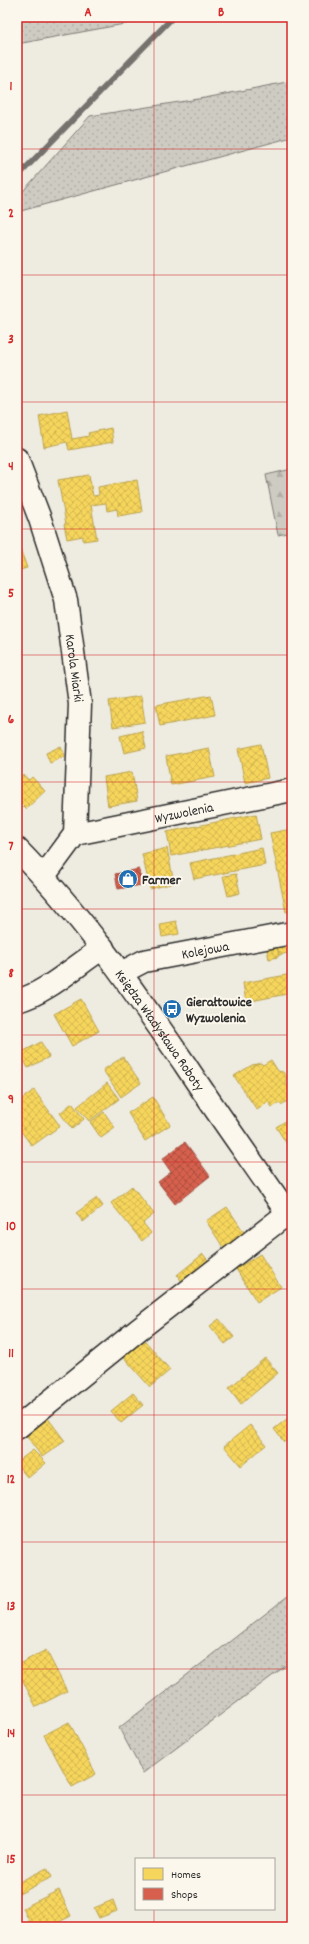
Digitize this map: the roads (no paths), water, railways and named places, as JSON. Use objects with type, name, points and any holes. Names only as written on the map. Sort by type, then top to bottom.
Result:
[{"type":"street","name":"Karola Miarki","points":[[17,459],[52,552],[67,607],[80,704],[75,834]]},
{"type":"street","name":"Wyzwolenia","points":[[75,834],[292,790]]},
{"type":"street","points":[[44,876],[75,834]]},
{"type":"street","name":"Księdza Władysława Roboty","points":[[17,849],[44,876],[122,973],[290,1216]]},
{"type":"street","name":"Kolejowa","points":[[122,973],[144,961],[292,933]]},
{"type":"street","points":[[17,1002],[27,999],[43,989],[103,948]]},
{"type":"street","points":[[17,1428],[138,1330],[290,1216]]},
{"type":"waterway","points":[[17,177],[173,17]]},
{"type":"place","name":"Farmer","points":[[128,879]]},
{"type":"place","name":"Gierałtowice Wyzwolenia","points":[[172,1009]]}]
